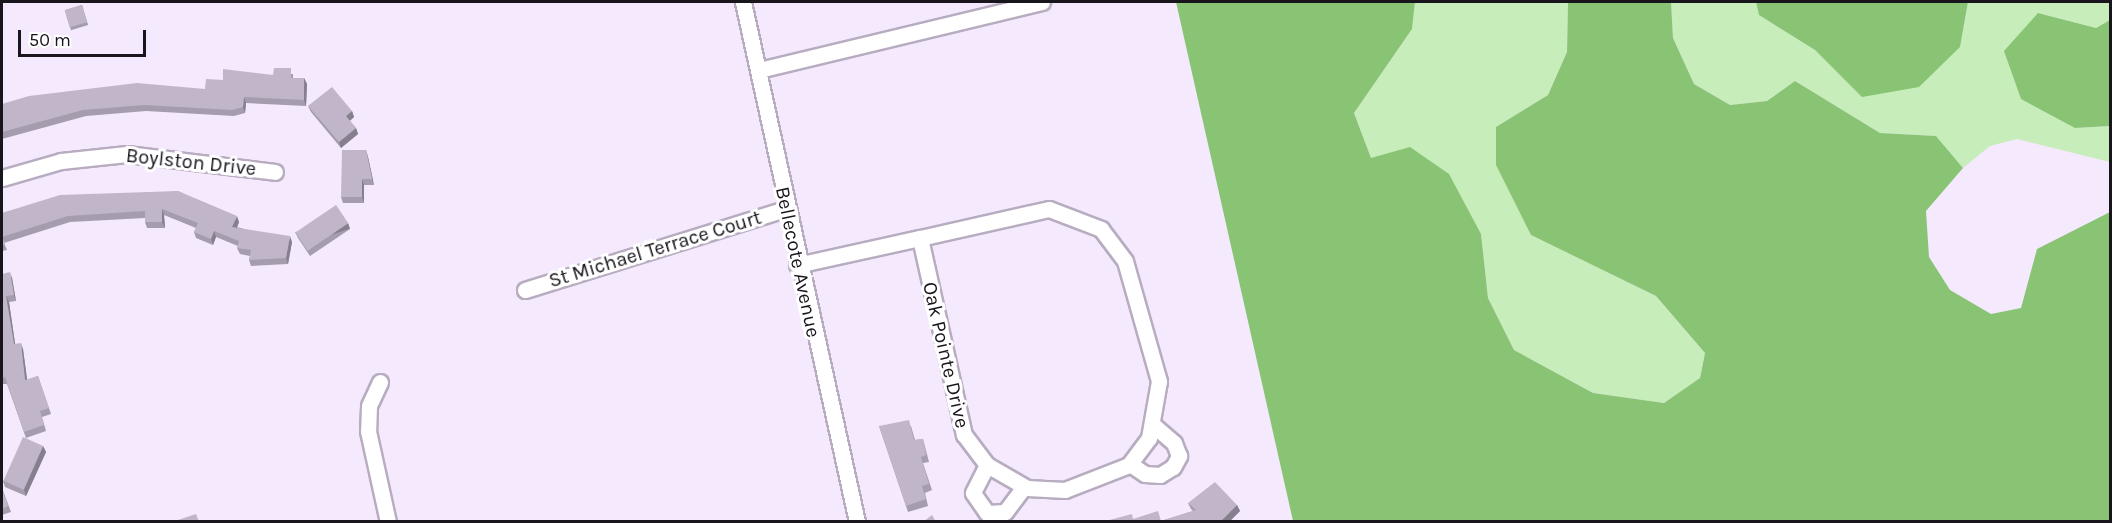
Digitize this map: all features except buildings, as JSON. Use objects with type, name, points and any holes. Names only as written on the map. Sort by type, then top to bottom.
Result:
[{"type":"street","name":"Bellecote Avenue","points":[[743,2],[759,70],[797,265],[857,522]]},
{"type":"street","points":[[759,70],[1042,2]]},
{"type":"street","name":"Boylston Drive","points":[[2,178],[61,160],[127,154],[275,172]]},
{"type":"street","name":"St Michael Terrace Court","points":[[525,290],[785,209]]},
{"type":"street","points":[[797,265],[1049,209],[1101,229],[1125,261],[1141,306],[1159,381],[1153,425],[1130,464],[1145,474],[1160,475],[1173,467],[1179,456],[1174,442],[1153,425]]},
{"type":"street","name":"Oak Pointe Drive","points":[[920,238],[964,435],[987,465],[1024,487],[1065,490],[1116,475],[1130,464]]},
{"type":"street","points":[[380,382],[369,406],[368,431],[388,522]]},
{"type":"street","points":[[987,465],[974,493],[987,513],[1005,512],[1024,487]]},
{"type":"green space","points":[[1176,2],[1415,2],[1412,29],[1354,113],[1371,158],[1410,147],[1449,174],[1481,234],[1488,298],[1514,350],[1593,393],[1664,403],[1700,378],[1705,353],[1656,296],[1531,235],[1496,165],[1496,127],[1548,95],[1567,52],[1568,2],[1671,2],[1673,38],[1694,84],[1730,105],[1767,101],[1795,81],[1880,133],[1936,136],[1963,168],[1926,211],[1929,257],[1950,290],[1991,314],[2021,308],[2037,249],[2110,212],[2110,521],[1293,521]]},
{"type":"green space","points":[[1415,2],[1568,2],[1567,52],[1548,95],[1496,127],[1531,235],[1656,296],[1705,353],[1700,378],[1664,403],[1593,393],[1514,350],[1488,298],[1481,234],[1371,158],[1354,113],[1412,29]]},
{"type":"green space","points":[[1671,2],[1756,2],[1759,15],[1815,50],[1862,96],[1960,47],[1968,2],[2110,2],[2110,20],[2096,28],[2038,13],[2075,128],[2110,126],[2110,162],[2017,139],[1990,146],[1963,168],[1936,136],[1880,133],[1795,81],[1767,101],[1730,105],[1694,84],[1673,38]]},
{"type":"green space","points":[[1756,2],[1968,2],[1960,47],[1919,87],[1862,97],[1815,50],[1759,15]]},
{"type":"green space","points":[[2038,13],[2096,28],[2110,20],[2110,126],[2075,128],[2021,99],[2004,51]]}]
